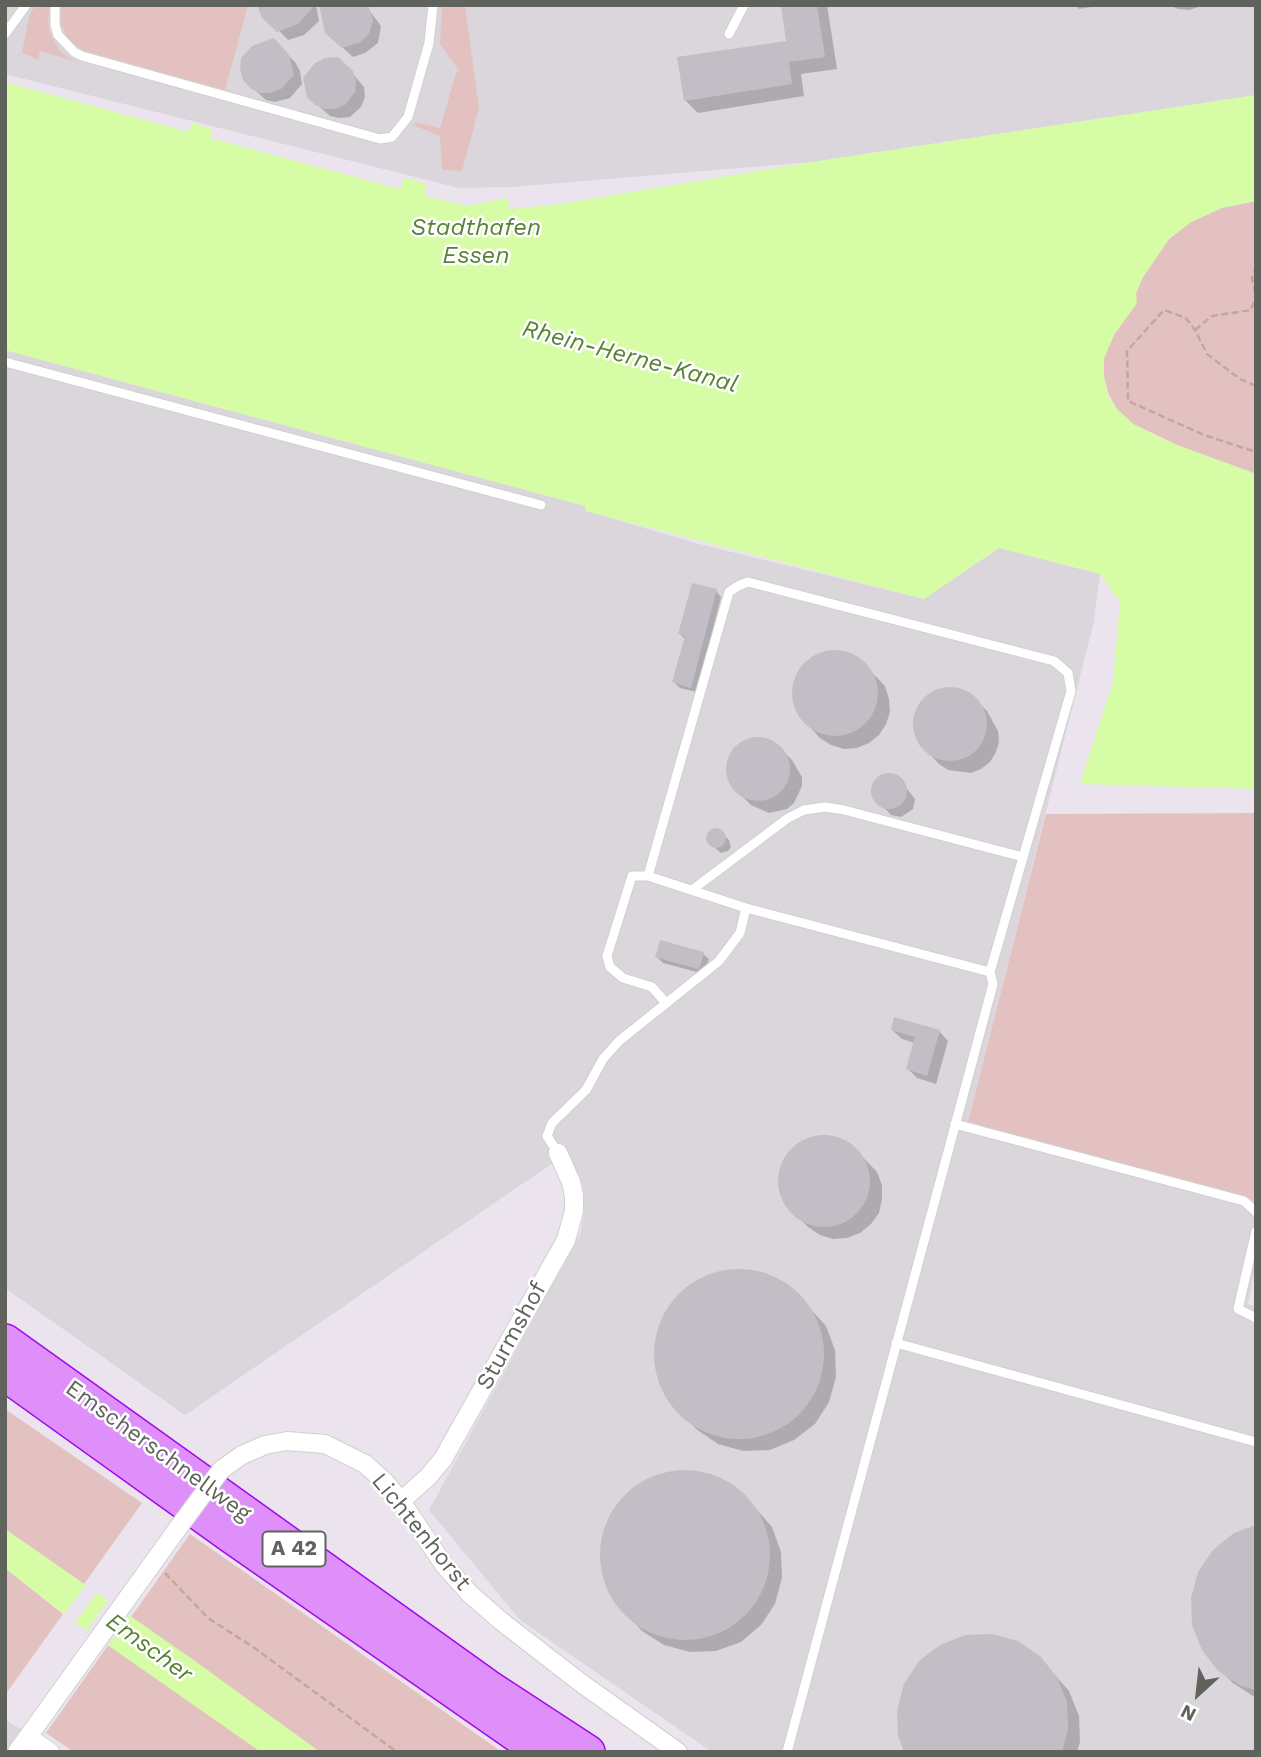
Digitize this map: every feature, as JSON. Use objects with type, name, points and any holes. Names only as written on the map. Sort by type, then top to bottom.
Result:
[{"type":"highway","name":"Emscherschnellweg","points":[[5,1341],[487,1686],[588,1752]]},
{"type":"highway","name":"Emscherschnellweg","points":[[5,1374],[242,1544],[541,1752]]},
{"type":"street","name":"Sturmshof","points":[[401,1501],[429,1476],[443,1459],[566,1240],[574,1211],[574,1196],[558,1153]]},
{"type":"street","name":"Lichtenhorst","points":[[22,1744],[221,1470],[242,1455],[265,1445],[305,1441],[326,1444],[365,1464],[401,1501],[444,1565],[470,1594],[581,1683],[678,1752]]},
{"type":"street","points":[[22,1744],[50,1752]]},
{"type":"lane","points":[[5,34],[26,5]]},
{"type":"lane","points":[[55,5],[58,35],[74,52],[82,56],[380,139],[393,137],[408,117],[429,43],[433,5]]},
{"type":"lane","points":[[729,34],[744,5]]},
{"type":"lane","points":[[5,362],[541,505]]},
{"type":"lane","points":[[648,876],[729,592],[748,582],[1054,661],[1068,673],[1070,691],[990,972],[993,984],[787,1752]]},
{"type":"lane","points":[[692,890],[788,818],[804,810],[825,807],[1023,857]]},
{"type":"lane","points":[[666,1003],[652,987],[623,978],[610,967],[607,956],[632,876],[648,876],[746,908],[990,972]]},
{"type":"lane","points":[[558,1153],[547,1136],[552,1123],[586,1090],[603,1059],[619,1041],[719,961],[740,933],[746,908]]},
{"type":"lane","points":[[955,1124],[1244,1201],[1256,1212]]},
{"type":"lane","points":[[1256,1231],[1238,1309],[1256,1318]]},
{"type":"lane","points":[[896,1343],[1256,1442]]},
{"type":"path","points":[[1195,330],[1212,316],[1251,310],[1256,296],[1252,279],[1256,266]]},
{"type":"path","points":[[1256,386],[1240,379],[1207,354],[1186,318],[1164,310],[1127,351],[1128,401],[1204,435],[1256,453]]},
{"type":"path","points":[[154,1560],[208,1618],[253,1647],[397,1752]]},
{"type":"shaded area","points":[[5,5],[1256,5],[1256,95],[812,162],[512,187],[459,188],[5,74]]},
{"type":"shaded area","points":[[35,5],[51,5],[48,20],[50,33],[60,51],[74,61],[40,51],[38,60],[22,53],[29,17]]},
{"type":"shaded area","points":[[60,5],[248,5],[225,90],[84,51],[71,42],[65,33],[61,24]]},
{"type":"shaded area","points":[[442,5],[465,5],[479,108],[462,171],[442,170],[440,136],[415,126],[415,122],[440,128],[456,73],[460,72],[440,44]]},
{"type":"shaded area","points":[[1256,201],[1256,474],[1177,445],[1133,424],[1117,409],[1109,395],[1104,377],[1104,358],[1114,335],[1136,303],[1136,293],[1143,277],[1169,239],[1191,222],[1222,208]]},
{"type":"shaded area","points":[[5,350],[585,506],[586,511],[699,544],[924,599],[999,548],[1100,574],[1094,621],[968,1122],[1256,1201],[1256,1266],[1248,1304],[1256,1307],[1256,1752],[712,1752],[520,1620],[429,1510],[581,1232],[583,1186],[566,1154],[185,1415],[5,1288]]},
{"type":"shaded area","points":[[1256,813],[1256,1201],[968,1122],[1046,814]]},
{"type":"shaded area","points":[[5,1409],[142,1503],[84,1584],[5,1529]]},
{"type":"shaded area","points":[[190,1534],[502,1752],[320,1752],[131,1617]]},
{"type":"shaded area","points":[[5,1568],[63,1614],[5,1695]]},
{"type":"shaded area","points":[[109,1644],[261,1752],[74,1752],[46,1733]]},
{"type":"shaded area","points":[[6,1720],[56,1752],[5,1752]]},
{"type":"water","points":[[5,82],[189,132],[192,123],[212,129],[210,138],[400,189],[404,178],[427,184],[424,194],[426,196],[467,206],[507,198],[510,209],[559,204],[812,162],[1256,95],[1256,201],[1221,208],[1191,222],[1169,239],[1143,277],[1136,293],[1137,303],[1114,335],[1104,358],[1104,377],[1108,395],[1117,409],[1133,424],[1177,445],[1256,474],[1256,789],[1080,784],[1113,682],[1120,602],[1100,574],[999,548],[924,599],[586,511],[585,506],[5,350]]},
{"type":"water","name":"Emscher","points":[[5,1529],[320,1752],[261,1752],[63,1614],[5,1568]]},
{"type":"pier","points":[[88,1582],[99,1590],[73,1625],[62,1617]]},
{"type":"pier","points":[[110,1598],[132,1613],[107,1647],[85,1633]]},
{"type":"building","points":[[257,5],[315,5],[298,24],[277,32],[262,18]]},
{"type":"building","points":[[319,5],[368,5],[373,20],[369,34],[361,42],[342,48],[325,33]]},
{"type":"building","points":[[781,5],[817,5],[825,57],[789,62],[792,84],[684,101],[677,57],[786,41]]},
{"type":"building","points":[[274,38],[289,55],[294,75],[281,89],[259,93],[243,80],[241,58],[252,46]]},
{"type":"building","points":[[338,57],[353,71],[355,92],[345,105],[325,109],[315,105],[307,97],[303,78],[315,63],[325,58]]},
{"type":"building","points":[[692,583],[717,589],[691,688],[672,682],[685,636],[678,634]]},
{"type":"building","points":[[835,650],[852,653],[871,669],[878,693],[875,710],[859,729],[835,736],[818,733],[799,717],[792,693],[795,676],[811,657]]},
{"type":"building","points":[[950,687],[971,693],[981,703],[987,724],[981,745],[971,755],[950,761],[929,755],[919,745],[913,724],[919,703],[929,693]]},
{"type":"building","points":[[758,737],[776,743],[784,751],[790,769],[784,787],[776,795],[758,801],[740,795],[732,787],[726,769],[732,751],[740,743]]},
{"type":"building","points":[[889,773],[902,778],[907,791],[902,804],[889,809],[876,804],[871,791],[876,778]]},
{"type":"building","points":[[716,828],[723,831],[726,838],[723,845],[716,848],[709,845],[706,838],[709,831]]},
{"type":"building","points":[[660,940],[704,952],[700,967],[698,969],[655,957]]},
{"type":"building","points":[[894,1017],[940,1030],[927,1076],[906,1069],[915,1037],[891,1030]]},
{"type":"building","points":[[824,1135],[842,1138],[857,1148],[867,1163],[870,1181],[867,1199],[857,1214],[842,1224],[824,1227],[806,1224],[791,1214],[781,1199],[778,1181],[781,1163],[791,1148],[806,1138]]},
{"type":"building","points":[[739,1269],[772,1275],[799,1294],[818,1321],[824,1354],[818,1387],[799,1414],[772,1433],[739,1439],[706,1433],[679,1414],[660,1387],[654,1354],[660,1321],[679,1294],[706,1275]]},
{"type":"building","points":[[685,1470],[718,1476],[745,1495],[764,1522],[770,1555],[764,1588],[745,1615],[718,1634],[685,1640],[652,1634],[625,1615],[606,1588],[600,1555],[606,1522],[625,1495],[652,1476]]},
{"type":"building","points":[[1256,1525],[1256,1690],[1241,1686],[1218,1671],[1202,1650],[1192,1625],[1191,1598],[1198,1572],[1213,1550],[1234,1533]]},
{"type":"building","points":[[992,1634],[1018,1641],[1040,1656],[1057,1677],[1067,1702],[1068,1729],[1062,1752],[904,1752],[898,1736],[897,1710],[904,1684],[919,1661],[940,1645],[965,1635]]},
{"type":"water label","name":"Stadthafen Essen","points":[[476,242]]},
{"type":"water label","name":"Rhein-Herne-Kanal","points":[[630,357]]}]
